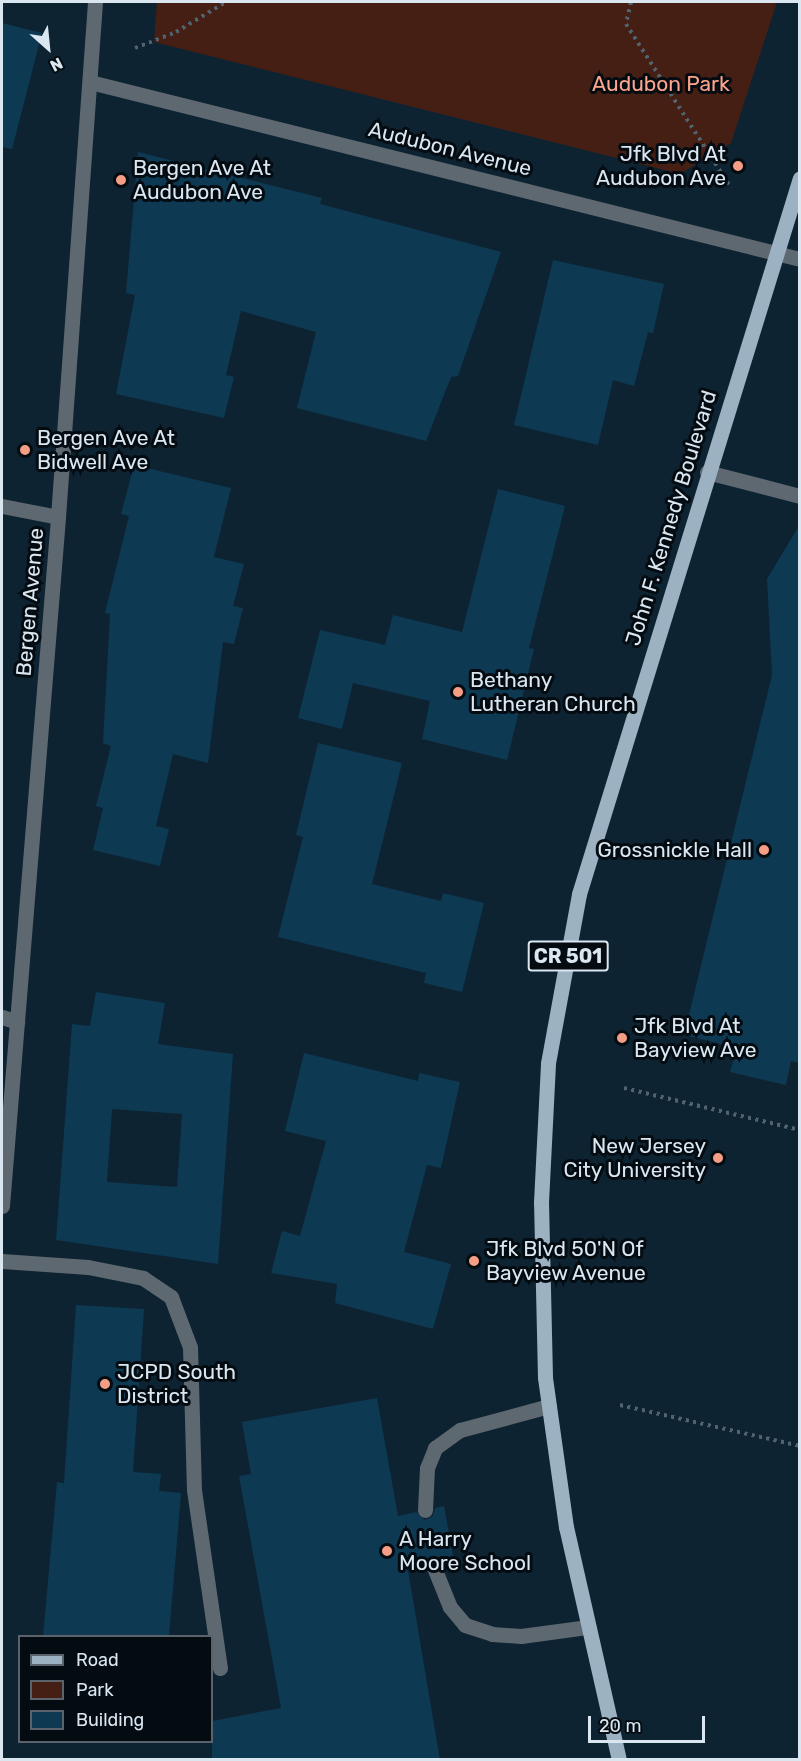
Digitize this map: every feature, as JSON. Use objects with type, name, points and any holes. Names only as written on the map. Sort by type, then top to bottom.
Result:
[{"type":"main road","name":"John F. Kennedy Boulevard","points":[[619,1760],[566,1527],[549,1406],[541,1202],[548,1063],[579,894],[707,472],[800,178]]},
{"type":"street","name":"Bergen Avenue","points":[[2,1206],[58,517],[95,2]]},
{"type":"street","name":"Audubon Avenue","points":[[90,82],[800,259]]},
{"type":"street","points":[[707,472],[800,496]]},
{"type":"street","points":[[2,506],[58,517]]},
{"type":"street","points":[[2,1017],[17,1022]]},
{"type":"street","points":[[2,1261],[88,1267],[143,1278],[171,1297],[190,1347],[194,1490],[220,1668]]},
{"type":"street","points":[[425,1510],[427,1468],[435,1448],[460,1430],[549,1406]]},
{"type":"street","points":[[433,1565],[450,1607],[465,1625],[492,1634],[521,1636],[588,1627]]},
{"type":"path","points":[[135,48],[176,32],[226,2]]},
{"type":"path","points":[[631,2],[626,24],[731,188]]},
{"type":"path","points":[[624,1088],[800,1130]]},
{"type":"path","points":[[620,1405],[800,1446]]},
{"type":"green space","name":"Audubon Park","points":[[157,2],[777,2],[731,143],[680,174],[154,42]]},
{"type":"building","points":[[2,23],[42,33],[12,149],[2,147]]},
{"type":"building","points":[[138,152],[322,198],[320,204],[501,252],[458,376],[451,377],[426,441],[297,408],[316,332],[241,311],[226,375],[234,377],[224,418],[116,394],[135,295],[126,293]]},
{"type":"building","points":[[553,260],[664,284],[653,333],[648,332],[634,386],[613,380],[598,445],[514,425]]},
{"type":"building","points":[[134,465],[231,488],[214,557],[244,564],[233,606],[243,608],[234,644],[223,642],[208,763],[173,754],[156,826],[169,829],[160,866],[93,850],[103,808],[96,806],[111,746],[103,743],[110,614],[105,613],[129,516],[121,514]]},
{"type":"building","name":"Bethany Lutheran Church","points":[[498,489],[565,506],[529,648],[534,649],[507,760],[422,739],[430,701],[353,683],[342,729],[298,718],[320,630],[385,645],[393,615],[462,632]]},
{"type":"building","name":"Grossnickle Hall","points":[[800,524],[800,1063],[791,1061],[786,1085],[730,1072],[737,1048],[684,1035],[772,675],[767,579]]},
{"type":"building","points":[[318,743],[402,763],[372,884],[441,901],[443,893],[484,903],[462,992],[424,983],[426,973],[278,937],[303,837],[296,835]]},
{"type":"building","points":[[96,992],[165,1003],[158,1044],[233,1054],[218,1264],[56,1240],[72,1024],[90,1026]],"holes":[[[112,1109],[182,1114],[177,1187],[107,1182]]]},
{"type":"building","points":[[304,1053],[418,1081],[419,1073],[460,1082],[441,1168],[427,1165],[404,1252],[451,1264],[433,1329],[335,1303],[337,1284],[271,1273],[282,1231],[300,1236],[326,1141],[285,1131]]},
{"type":"building","points":[[76,1305],[144,1309],[133,1472],[161,1474],[159,1491],[181,1493],[169,1635],[43,1635],[57,1482],[64,1483]]},
{"type":"building","points":[[377,1398],[398,1516],[416,1512],[425,1520],[433,1516],[435,1508],[444,1506],[454,1561],[443,1563],[438,1557],[430,1556],[424,1566],[408,1570],[440,1760],[212,1760],[213,1721],[281,1708],[239,1476],[251,1474],[242,1422]]},
{"type":"place","name":"Jfk Blvd At Audubon Ave","points":[[738,166]]},
{"type":"place","name":"Bergen Ave At Audubon Ave","points":[[121,180]]},
{"type":"place","name":"Bergen Ave At Bidwell Ave","points":[[25,450]]},
{"type":"place","name":"Bethany Lutheran Church","points":[[458,692]]},
{"type":"place","name":"Grossnickle Hall","points":[[764,850]]},
{"type":"place","name":"Jfk Blvd At Bayview Ave","points":[[622,1038]]},
{"type":"place","name":"New Jersey City University","points":[[718,1158]]},
{"type":"place","name":"Jfk Blvd 50'N Of Bayview Avenue","points":[[474,1261]]},
{"type":"place","name":"JCPD South District","points":[[105,1384]]},
{"type":"place","name":"A Harry Moore School","points":[[387,1551]]}]
